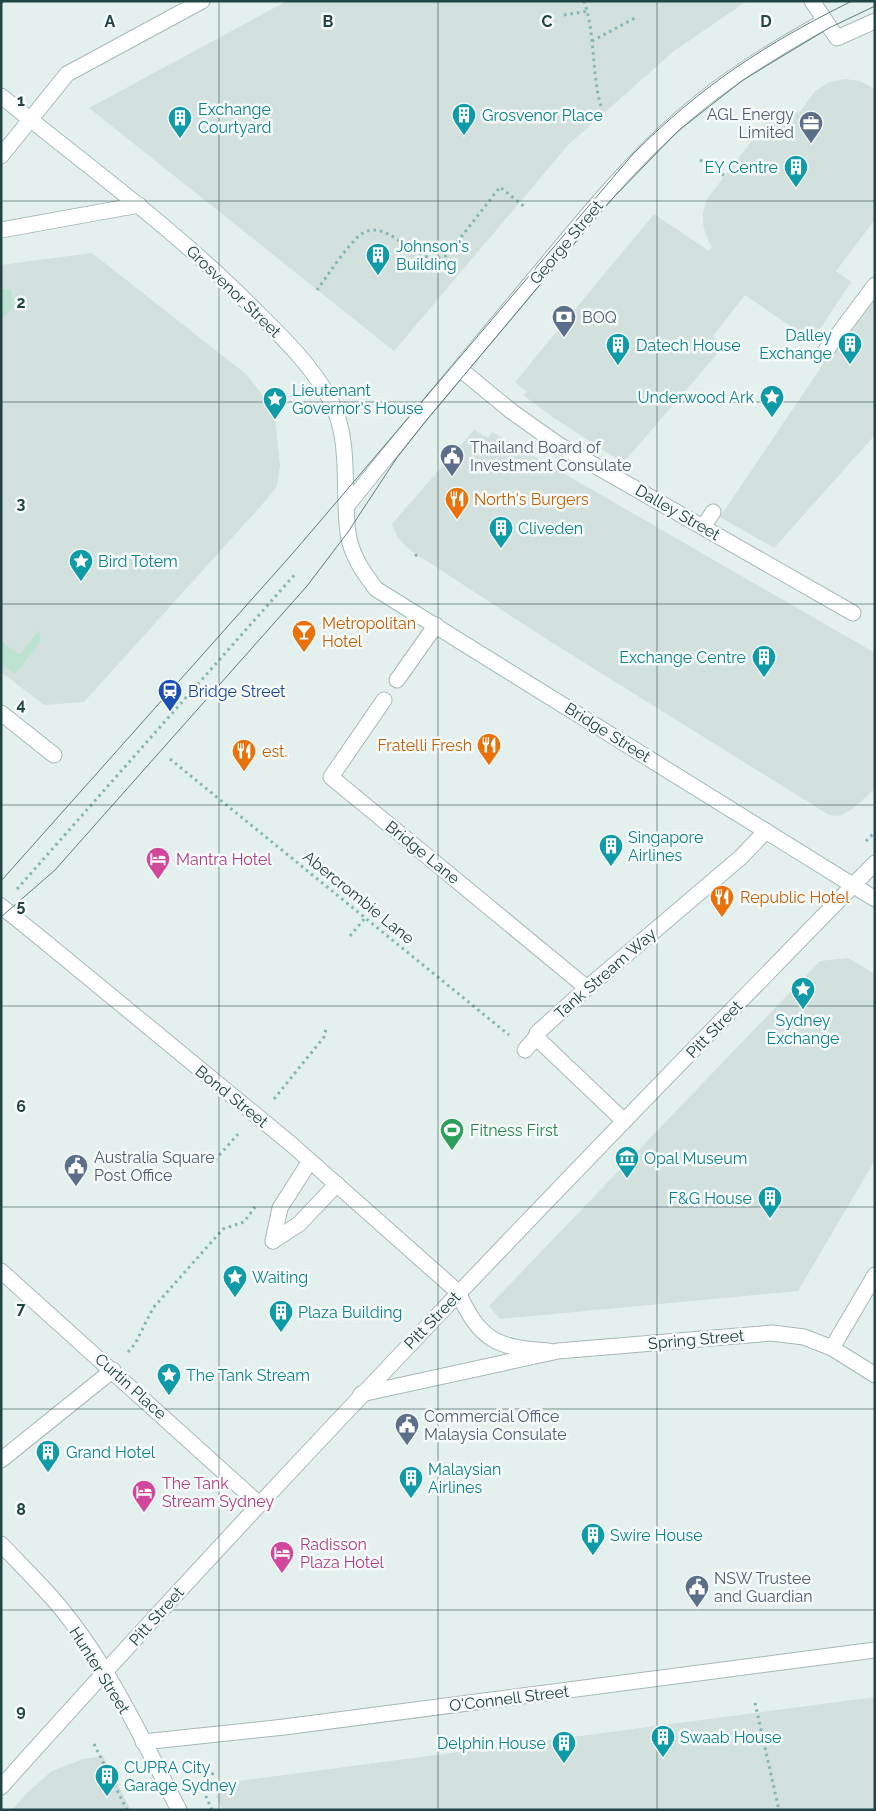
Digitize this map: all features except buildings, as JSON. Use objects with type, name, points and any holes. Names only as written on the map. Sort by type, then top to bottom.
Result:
[{"type":"street","points":[[1,156],[67,74],[202,1]]},
{"type":"street","points":[[817,3],[825,22],[837,38],[875,21]]},
{"type":"street","name":"George Street","points":[[347,506],[601,201],[661,136],[702,100],[736,75],[781,46],[825,22]]},
{"type":"street","name":"Grosvenor Street","points":[[1,96],[139,205],[213,268],[280,335],[318,380],[330,400],[340,424],[348,532],[354,554]]},
{"type":"street","points":[[1,230],[139,205]]},
{"type":"street","points":[[824,353],[875,285]]},
{"type":"street","name":"Dalley Street","points":[[460,369],[511,411],[559,445],[704,526],[853,613]]},
{"type":"street","points":[[704,526],[713,512]]},
{"type":"street","name":"Bridge Street","points":[[354,554],[362,572],[376,590],[436,625],[875,899]]},
{"type":"street","points":[[397,680],[436,625]]},
{"type":"street","name":"Bridge Lane","points":[[384,700],[331,777],[587,988]]},
{"type":"street","points":[[1,713],[54,755]]},
{"type":"street","name":"Tank Stream Way","points":[[525,1050],[537,1034],[587,988],[740,858],[766,831]]},
{"type":"street","name":"Pitt Street","points":[[1,1787],[258,1503],[361,1394],[875,864]]},
{"type":"street","name":"Bond Street","points":[[1,906],[310,1160],[458,1292]]},
{"type":"street","points":[[537,1034],[624,1121]]},
{"type":"street","points":[[310,1160],[280,1208],[273,1240],[299,1224],[337,1184]]},
{"type":"street","name":"Curtin Place","points":[[1,1271],[113,1370],[258,1503]]},
{"type":"street","points":[[832,1348],[875,1275]]},
{"type":"street","name":"Spring Street","points":[[458,1292],[470,1319],[488,1338],[515,1349],[558,1351],[772,1333],[804,1337],[832,1348],[875,1375]]},
{"type":"street","name":"Spring Street","points":[[361,1394],[558,1351]]},
{"type":"street","points":[[1,1460],[113,1370]]},
{"type":"street","name":"Hunter Street","points":[[1,1544],[54,1600],[105,1674],[179,1810]]},
{"type":"street","name":"O'Connell Street","points":[[143,1742],[284,1727],[875,1650]]},
{"type":"path","points":[[584,1],[588,10],[592,40],[596,92],[602,110]]},
{"type":"path","points":[[564,15],[588,10]]},
{"type":"path","points":[[592,40],[635,18]]},
{"type":"path","points":[[700,160],[725,176]]},
{"type":"path","points":[[317,290],[360,235],[372,230],[383,231],[423,256],[442,258],[447,255],[500,187],[526,208]]},
{"type":"path","points":[[15,891],[296,573]]},
{"type":"path","name":"Abercrombie Lane","points":[[170,759],[514,1039],[537,1034]]},
{"type":"path","points":[[350,936],[365,918]]},
{"type":"path","points":[[259,1117],[324,1037],[326,1030]]},
{"type":"path","points":[[215,1160],[238,1134]]},
{"type":"path","points":[[124,1357],[135,1344],[153,1308],[223,1229],[244,1222],[258,1203]]},
{"type":"path","points":[[161,1388],[168,1380],[166,1378]]},
{"type":"path","points":[[755,1703],[779,1810]]},
{"type":"path","points":[[94,1744],[127,1810]]},
{"type":"path","points":[[212,1810],[204,1792],[208,1780],[215,1771]]},
{"type":"shaded area","points":[[287,1],[747,1],[674,51],[569,144],[394,351],[89,108]]},
{"type":"shaded area","points":[[845,79],[860,81],[875,89],[875,223],[873,222],[836,271],[851,282],[812,341],[745,295],[713,336],[725,345],[623,463],[554,418],[523,395],[527,392],[515,382],[654,214],[709,251],[712,247],[706,236],[703,224],[703,212],[707,199],[767,121],[783,111],[799,113],[815,91],[830,82]]},
{"type":"shaded area","points":[[92,253],[246,374],[264,397],[275,419],[280,465],[277,486],[267,499],[84,702],[44,705],[1,672],[1,265]]},
{"type":"shaded area","name":"Dalley Exchange","points":[[875,293],[875,435],[774,548],[720,517],[869,296]]},
{"type":"shaded area","points":[[474,430],[488,438],[492,432],[875,653],[875,789],[851,810],[839,816],[829,815],[551,642],[410,550],[398,538],[392,524]]},
{"type":"shaded area","points":[[848,958],[875,974],[875,1160],[798,1291],[500,1319],[489,1306],[820,961]]},
{"type":"shaded area","points":[[875,1697],[875,1810],[223,1810],[216,1796],[224,1783]]},
{"type":"shaded area","points":[[103,1756],[131,1810],[12,1810],[29,1791],[52,1771],[83,1759]]},
{"type":"green space","points":[[11,289],[13,307],[1,320],[1,290]]},
{"type":"green space","points":[[39,630],[41,641],[15,674],[1,663],[1,641],[20,655]]},
{"type":"tram line","points":[[1,881],[293,553],[633,154],[684,107],[736,68],[791,33],[852,1]]},
{"type":"tram line","points":[[1,917],[55,870],[307,586],[348,532],[396,459],[424,423],[611,200],[678,131],[743,80],[829,28],[875,6]]},
{"type":"place","name":"Grosvenor Place","points":[[464,136]]},
{"type":"place","name":"Exchange Courtyard","points":[[180,139]]},
{"type":"place","name":"AGL Energy Limited","points":[[811,144]]},
{"type":"place","name":"EY Centre","points":[[796,188]]},
{"type":"place","name":"Johnson's Building","points":[[378,276]]},
{"type":"place","name":"BOQ","points":[[564,338]]},
{"type":"place","name":"Dalley Exchange","points":[[850,365]]},
{"type":"place","name":"Datech House","points":[[618,366]]},
{"type":"place","name":"Underwood Ark","points":[[772,418]]},
{"type":"place","name":"Lieutenant Governor's House","points":[[275,420]]},
{"type":"place","name":"Thailand Board of Investment Consulate","points":[[452,477]]},
{"type":"place","name":"North's Burgers","points":[[457,520]]},
{"type":"place","name":"Cliveden","points":[[501,549]]},
{"type":"place","name":"Bird Totem","points":[[81,582]]},
{"type":"place","name":"Metropolitan Hotel","points":[[304,653]]},
{"type":"place","name":"Exchange Centre","points":[[764,678]]},
{"type":"place","name":"Bridge Street","points":[[170,712]]},
{"type":"place","name":"Fratelli Fresh","points":[[489,766]]},
{"type":"place","name":"est.","points":[[244,772]]},
{"type":"place","name":"Singapore Airlines","points":[[611,867]]},
{"type":"place","name":"Mantra Hotel","points":[[158,880]]},
{"type":"place","name":"Republic Hotel","points":[[722,918]]},
{"type":"place","name":"Sydney Exchange","points":[[803,1010]]},
{"type":"place","name":"Fitness First","points":[[452,1151]]},
{"type":"place","name":"Opal Museum","points":[[627,1179]]},
{"type":"place","name":"Australia Square Post Office","points":[[76,1187]]},
{"type":"place","name":"F&G House","points":[[770,1219]]},
{"type":"place","name":"Waiting","points":[[235,1298]]},
{"type":"place","name":"Plaza Building","points":[[281,1333]]},
{"type":"place","name":"The Tank Stream","points":[[169,1396]]},
{"type":"place","name":"Commercial Office Malaysia Consulate","points":[[407,1446]]},
{"type":"place","name":"Grand Hotel","points":[[48,1473]]},
{"type":"place","name":"Malaysian Airlines","points":[[411,1499]]},
{"type":"place","name":"The Tank Stream Sydney","points":[[144,1513]]},
{"type":"place","name":"Swire House","points":[[593,1556]]},
{"type":"place","name":"Radisson Plaza Hotel","points":[[282,1574]]},
{"type":"place","name":"NSW Trustee and Guardian","points":[[697,1608]]},
{"type":"place","name":"Swaab House","points":[[663,1758]]},
{"type":"place","name":"Delphin House","points":[[564,1764]]},
{"type":"place","name":"CUPRA City Garage Sydney","points":[[107,1797]]}]
